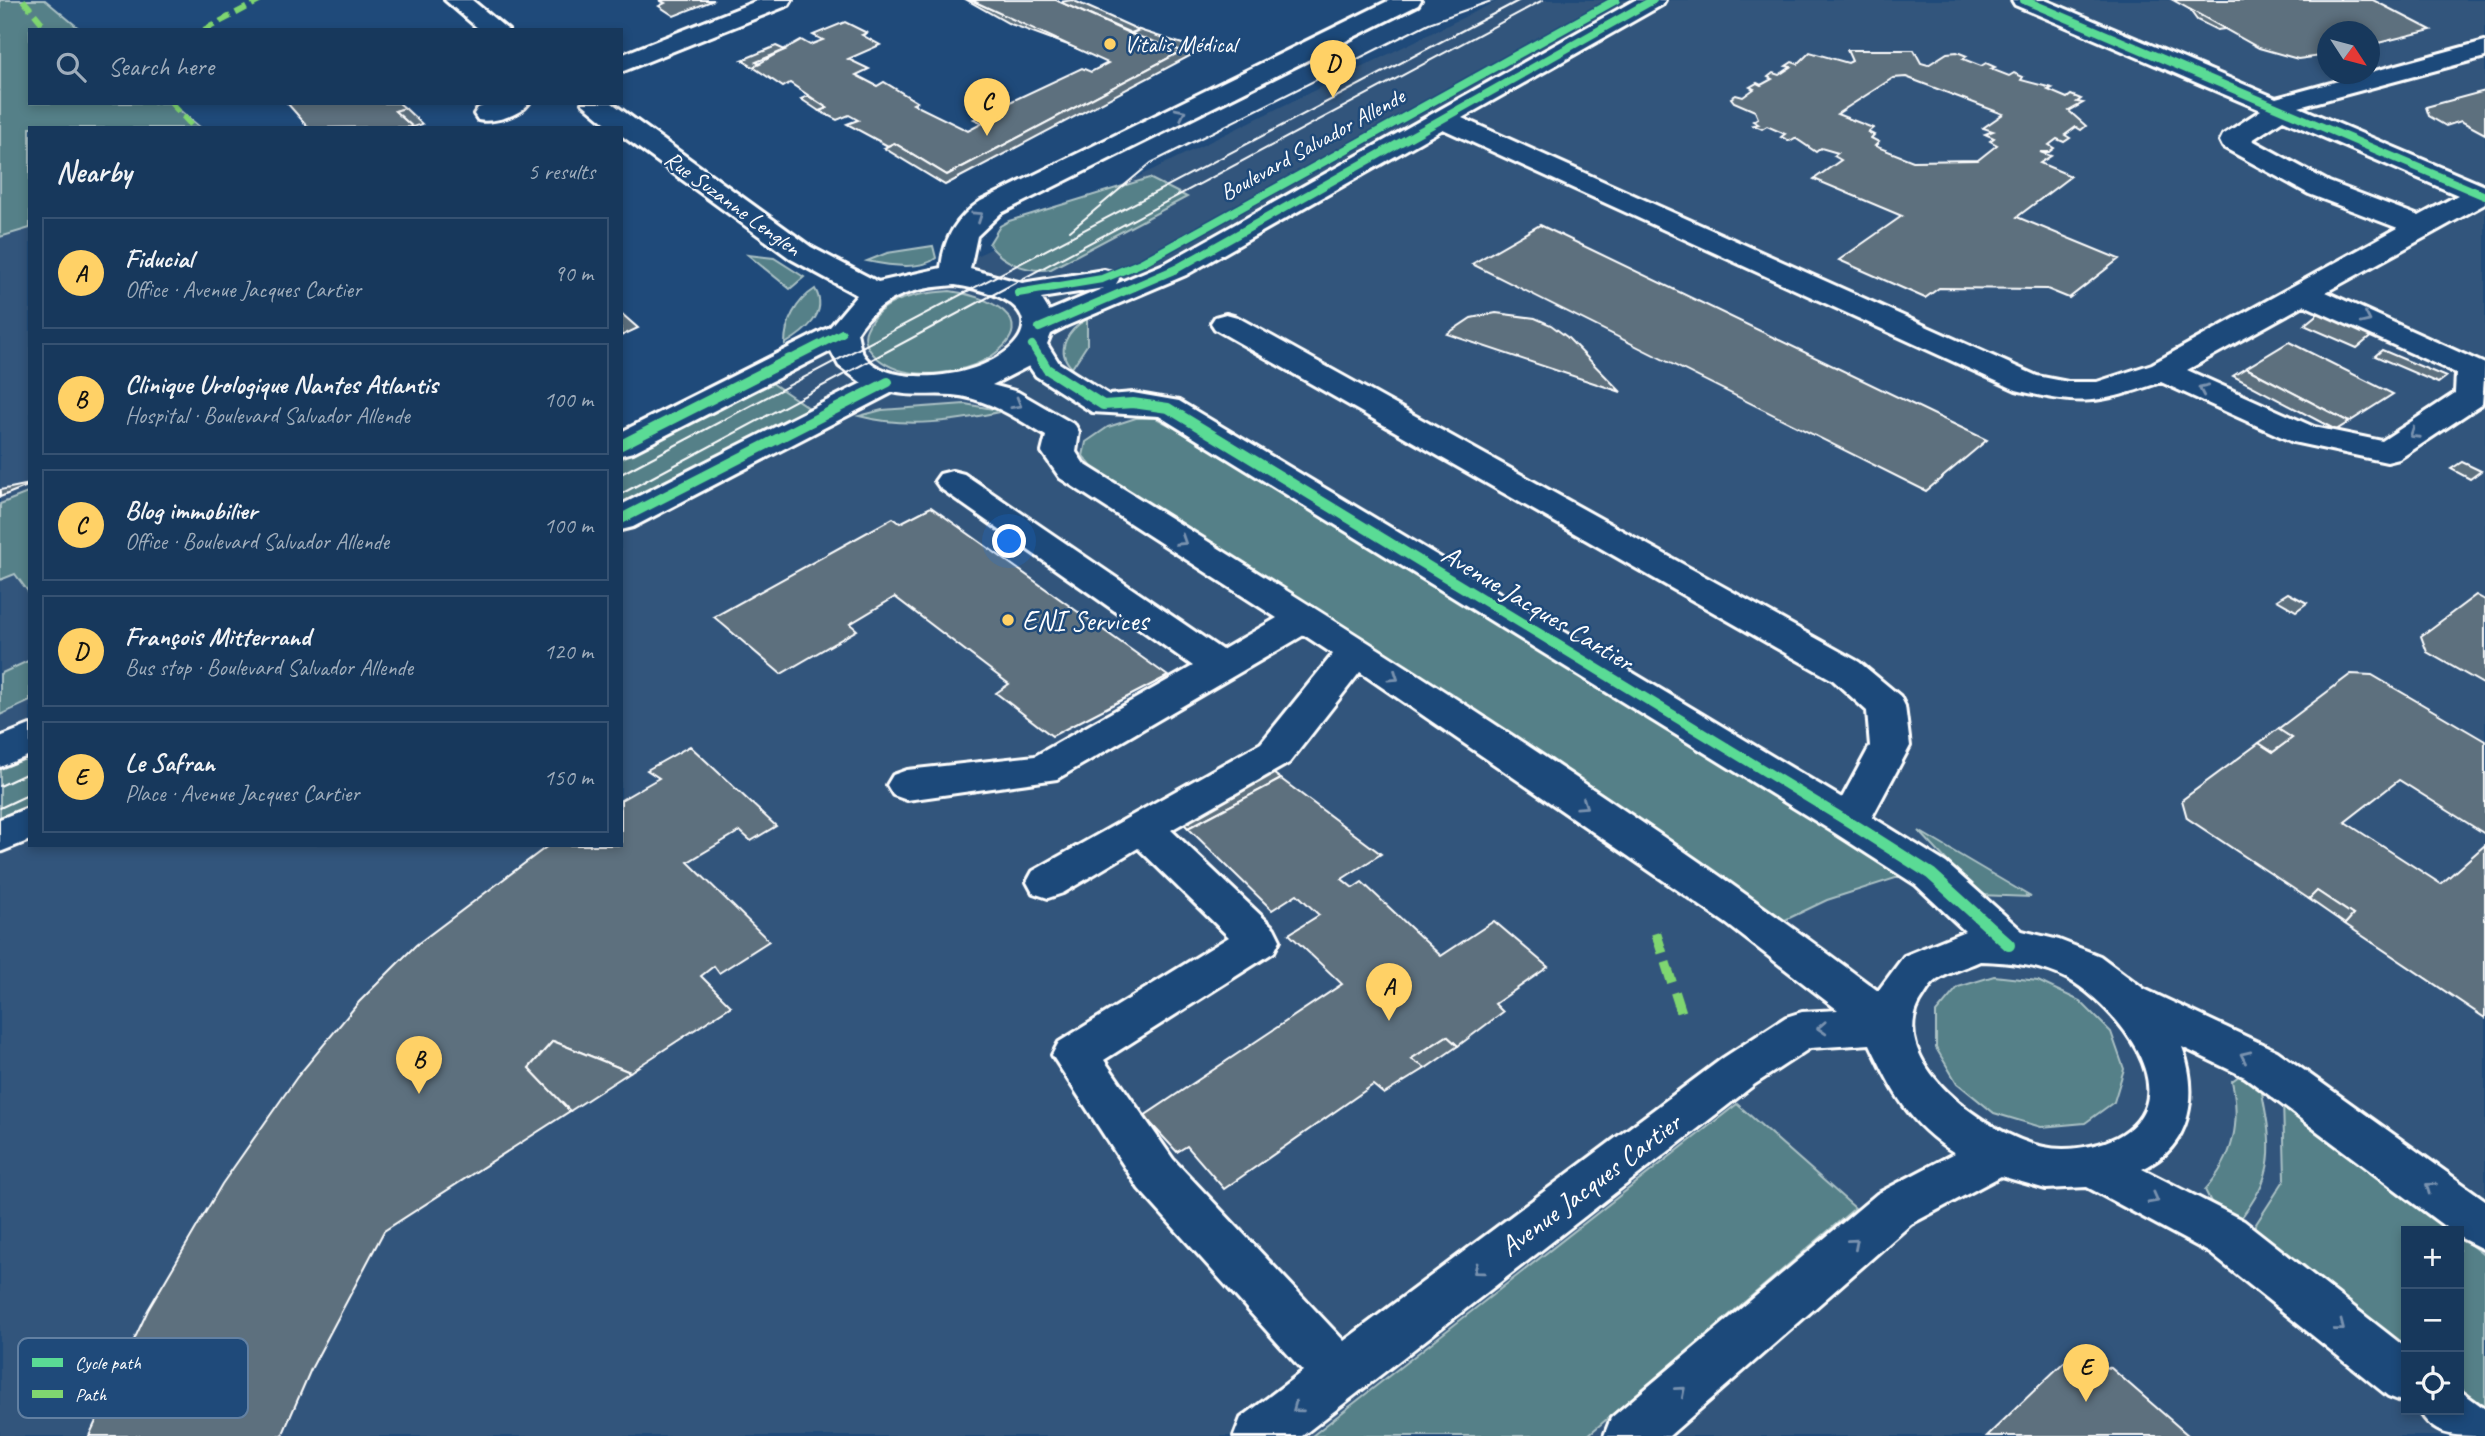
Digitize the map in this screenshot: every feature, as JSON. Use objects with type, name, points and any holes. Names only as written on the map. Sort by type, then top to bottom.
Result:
[{"type":"street","points":[[457,0],[493,28]]},
{"type":"street","points":[[623,63],[780,0]]},
{"type":"street","points":[[955,276],[957,249],[967,224],[991,208],[1409,0]]},
{"type":"street","name":"Boulevard Salvador Allende","points":[[1018,293],[1102,279],[1141,263],[1616,0]]},
{"type":"street","name":"Boulevard Salvador Allende","points":[[1036,337],[1069,310],[1126,292],[1176,269],[1653,0]]},
{"type":"street","points":[[2024,0],[2483,195]]},
{"type":"street","points":[[2421,227],[2319,188],[2233,141],[2278,108],[2485,50]]},
{"type":"street","points":[[487,114],[511,105]]},
{"type":"street","name":"Rue Suzanne Lenglen","points":[[598,105],[801,253],[876,293]]},
{"type":"street","points":[[1442,119],[2027,383],[2068,391],[2100,391],[2163,371],[2483,195]]},
{"type":"street","points":[[623,445],[842,333],[852,312],[876,293],[927,278],[955,276],[989,281],[1018,293],[1034,309],[1036,337],[1047,369],[1103,405]]},
{"type":"street","points":[[2163,371],[2305,435],[2387,452],[2471,397],[2472,368],[2303,293]]},
{"type":"street","points":[[1226,323],[1846,671],[1886,706],[1890,746],[1849,822]]},
{"type":"street","points":[[842,333],[848,356],[858,367],[887,382],[918,387],[952,385],[986,377],[1014,363],[1036,337]]},
{"type":"street","points":[[623,518],[887,382]]},
{"type":"street","points":[[952,385],[1007,399],[1063,432],[1059,452],[1072,471],[1356,652],[1742,912],[1890,1025]]},
{"type":"street","name":"Avenue Jacques Cartier","points":[[1063,432],[1085,412],[1103,405],[1133,403],[1168,408],[1931,874],[2009,945]]},
{"type":"street","points":[[952,481],[1221,667]]},
{"type":"street","points":[[907,785],[1043,769],[1304,619]]},
{"type":"street","points":[[1048,883],[1275,753],[1356,652]]},
{"type":"street","points":[[0,754],[28,740]]},
{"type":"street","points":[[0,837],[28,823]]},
{"type":"street","points":[[1143,827],[1259,940],[1075,1055],[1156,1174],[1284,1316],[1341,1374]]},
{"type":"street","points":[[1977,944],[2009,945],[2035,949],[2073,963],[2109,984],[2151,1025],[2164,1051],[2170,1077],[2170,1102],[2161,1125],[2145,1145],[2122,1159],[2093,1167],[2063,1169],[2031,1164],[1998,1154],[1963,1136],[1933,1112],[1909,1083],[1895,1055],[1890,1025],[1895,1000],[1906,979],[1924,962],[1949,951],[1977,944]]},
{"type":"street","points":[[2130,1002],[2262,1064],[2485,1228]]},
{"type":"street","name":"Avenue Jacques Cartier","points":[[1260,1436],[1738,1071],[1802,1030],[1890,1025]]},
{"type":"street","points":[[1630,1436],[1894,1209],[1998,1154]]},
{"type":"street","points":[[2093,1167],[2227,1237],[2401,1375]]},
{"type":"street","points":[[2451,1415],[2478,1436]]},
{"type":"shaded area","points":[[0,0],[28,28],[28,847],[623,847],[623,429],[1499,0],[2485,0],[2485,1436],[0,1436]]},
{"type":"green space","points":[[0,0],[45,0],[79,28],[28,28],[28,105],[173,105],[199,126],[28,126],[28,229],[0,237]]},
{"type":"green space","points":[[1149,178],[1187,197],[1051,269],[1017,265],[994,251],[989,244],[1000,226],[1009,221]]},
{"type":"green space","points":[[933,246],[936,258],[922,265],[903,266],[867,261],[887,253]]},
{"type":"green space","points":[[748,255],[774,258],[804,277],[790,289]]},
{"type":"green space","points":[[815,289],[819,298],[817,314],[806,328],[785,344],[793,313],[802,300]]},
{"type":"green space","points":[[950,291],[964,293],[992,304],[1011,320],[1013,330],[1007,342],[993,355],[966,368],[934,374],[902,371],[888,365],[871,351],[866,333],[881,310],[902,299]]},
{"type":"green space","points":[[1087,319],[1087,345],[1072,368],[1064,354],[1064,347],[1069,335]]},
{"type":"green space","points":[[769,381],[809,408],[623,506],[623,458]]},
{"type":"green space","points":[[965,404],[1004,411],[968,418],[914,423],[859,416],[882,410]]},
{"type":"green space","points":[[1136,418],[1156,418],[1173,427],[1785,799],[1899,877],[1827,900],[1783,921],[1495,730],[1097,473],[1083,456],[1086,442],[1108,427]]},
{"type":"green space","points":[[28,493],[28,591],[15,574],[0,580],[0,504]]},
{"type":"green space","points":[[28,661],[28,702],[0,715],[0,674]]},
{"type":"green space","points":[[28,754],[28,811],[0,825],[0,768]]},
{"type":"green space","points":[[1919,831],[2031,897],[1979,895]]},
{"type":"green space","points":[[1994,976],[2038,981],[2080,1001],[2111,1032],[2124,1069],[2114,1102],[2085,1123],[2041,1127],[1994,1113],[1957,1083],[1936,1048],[1936,1013],[1958,987]]},
{"type":"green space","points":[[2239,1076],[2261,1088],[2269,1144],[2265,1175],[2259,1190],[2237,1223],[2211,1202],[2205,1190],[2223,1165],[2233,1139],[2236,1111],[2232,1081]]},
{"type":"green space","points":[[2283,1099],[2447,1226],[2401,1226],[2401,1344],[2254,1227],[2285,1179]]},
{"type":"green space","points":[[1737,1104],[1855,1208],[1587,1436],[1312,1436]]},
{"type":"green space","points":[[2464,1240],[2485,1256],[2485,1411],[2464,1394]]},
{"type":"building","points":[[659,0],[714,0],[674,16],[659,6],[665,3]]},
{"type":"building","points":[[967,0],[971,0],[1087,52],[1008,23]]},
{"type":"building","points":[[971,0],[1056,0],[1131,34],[1182,51],[947,175],[894,143],[888,146],[847,124],[858,120],[849,115],[837,120],[819,111],[827,108],[790,83],[783,87],[753,67],[801,40],[810,45],[823,40],[813,35],[845,22],[867,33],[862,35],[880,45],[848,59],[869,69],[856,75],[877,86],[884,82],[917,102],[913,104],[968,131],[983,123],[974,119],[1082,68],[1091,72],[1108,63]]},
{"type":"building","points":[[1072,0],[1139,30],[1131,33],[1060,2]]},
{"type":"building","points":[[2173,0],[2373,0],[2431,30],[2380,43],[2380,21],[2317,21],[2317,56],[2298,59],[2259,48]]},
{"type":"building","points":[[2189,9],[2225,29],[2217,30],[2197,20]]},
{"type":"building","points":[[1139,30],[1201,50],[945,185],[884,148],[894,143],[947,175],[1182,51],[1131,34]]},
{"type":"building","points":[[776,46],[785,50],[756,62],[760,64],[753,67],[742,60]]},
{"type":"building","points":[[1847,50],[1914,50],[1921,63],[1928,65],[1947,53],[1957,52],[1967,56],[1963,59],[1981,66],[1986,63],[1995,67],[1991,69],[2009,76],[2014,73],[2023,77],[2021,80],[2052,88],[2048,90],[2067,98],[2071,95],[2081,99],[2077,102],[2083,103],[2069,111],[2086,126],[2081,130],[2076,127],[2065,135],[2070,138],[2064,142],[2057,139],[2049,145],[2054,148],[2049,152],[2040,152],[2051,156],[2040,163],[2071,176],[2017,217],[2119,259],[2069,298],[2047,289],[1939,288],[1925,298],[1839,260],[1902,216],[1814,179],[1841,160],[1834,156],[1838,153],[1821,148],[1816,152],[1795,138],[1790,141],[1781,137],[1785,134],[1767,126],[1762,129],[1753,125],[1758,124],[1753,121],[1758,118],[1755,111],[1731,98],[1736,95],[1743,97],[1754,89],[1750,87],[1772,79],[1768,77],[1773,73],[1779,75],[1791,67],[1786,66],[1792,62],[1798,64],[1810,52],[1848,63],[1852,61]],"holes":[[[1906,77],[2003,114],[1983,128],[1993,131],[1985,134],[1994,138],[1990,141],[1997,145],[1978,160],[1913,161],[1875,146],[1879,142],[1871,138],[1874,135],[1868,132],[1873,128],[1837,114],[1893,78]]]},
{"type":"building","points":[[2485,91],[2485,134],[2461,121],[2446,126],[2429,116],[2426,107]]},
{"type":"building","points":[[808,96],[827,108],[819,111],[801,99]]},
{"type":"building","points":[[289,105],[401,105],[405,108],[395,111],[412,126],[307,126]]},
{"type":"building","points":[[405,108],[422,124],[412,126],[395,111]]},
{"type":"building","points":[[1540,225],[1987,440],[1926,491],[1472,264]]},
{"type":"building","points":[[2320,312],[2374,334],[2357,348],[2304,325]]},
{"type":"building","points":[[1496,313],[1535,318],[1551,325],[1567,337],[1621,392],[1447,334],[1471,318]]},
{"type":"building","points":[[623,315],[638,328],[623,335]]},
{"type":"building","points":[[2289,342],[2393,394],[2349,422],[2246,368]]},
{"type":"building","points":[[2382,350],[2446,377],[2438,383],[2375,356]]},
{"type":"building","points":[[2246,368],[2349,422],[2336,430],[2233,376]]},
{"type":"building","points":[[2462,462],[2481,471],[2470,479],[2451,469]]},
{"type":"building","points":[[28,484],[0,497],[0,490]]},
{"type":"building","name":"ENI Services","points":[[931,507],[1168,676],[1052,736],[996,693],[1009,684],[895,597],[850,624],[857,630],[781,674],[714,617],[893,518],[900,523]]},
{"type":"building","points":[[2288,593],[2307,603],[2296,611],[2277,600]]},
{"type":"building","points":[[2476,595],[2485,600],[2485,685],[2427,652],[2421,636]]},
{"type":"building","points":[[2351,674],[2372,675],[2485,741],[2485,834],[2399,780],[2345,822],[2441,884],[2485,845],[2485,1018],[2345,924],[2353,915],[2317,891],[2309,899],[2187,818],[2182,800],[2259,743],[2273,752],[2292,738],[2278,729]]},
{"type":"building","points":[[2278,729],[2292,738],[2273,752],[2259,743]]},
{"type":"building","points":[[690,746],[776,826],[751,841],[740,831],[688,862],[769,941],[719,973],[714,966],[701,976],[731,1006],[630,1072],[553,1041],[529,1068],[570,1111],[384,1231],[311,1369],[282,1436],[89,1436],[97,1418],[248,1418],[248,1338],[135,1338],[148,1310],[222,1184],[297,1077],[359,1002],[416,945],[546,847],[623,847],[623,799],[659,778],[647,770]]},
{"type":"building","points":[[1270,771],[1281,779],[1188,828],[1182,822]]},
{"type":"building","points":[[1281,779],[1381,854],[1342,879],[1353,888],[1362,882],[1441,956],[1494,921],[1548,967],[1495,1004],[1503,1012],[1458,1046],[1447,1036],[1411,1059],[1426,1068],[1384,1094],[1373,1085],[1224,1189],[1187,1146],[1177,1152],[1144,1116],[1342,984],[1289,934],[1319,915],[1297,894],[1272,910],[1188,828]]},
{"type":"building","points":[[2317,891],[2353,915],[2345,924],[2309,899]]},
{"type":"building","points":[[1447,1036],[1458,1046],[1426,1068],[1411,1059]]},
{"type":"building","points":[[553,1041],[630,1072],[570,1111],[529,1068]]},
{"type":"building","points":[[2064,1362],[2111,1368],[2189,1436],[1987,1436]]},
{"type":"tram line","points":[[1070,231],[1151,163],[1429,23],[1494,0]]},
{"type":"tram line","points":[[623,473],[1520,0]]},
{"type":"tram line","points":[[623,493],[1543,0]]},
{"type":"tram line","points":[[0,786],[28,773]]},
{"type":"tram line","points":[[0,808],[28,795]]},
{"type":"marked path","points":[[23,0],[46,28]]},
{"type":"marked path","points":[[208,28],[261,0]]},
{"type":"marked path","points":[[173,105],[192,126]]},
{"type":"marked path","points":[[1656,933],[1682,1014]]},
{"type":"cycle path","points":[[1018,293],[1102,279],[1141,263],[1616,0]]},
{"type":"cycle path","points":[[1039,328],[1072,311],[1176,269],[1653,0]]},
{"type":"cycle path","points":[[2024,0],[2485,196]]},
{"type":"cycle path","points":[[623,444],[842,333]]},
{"type":"cycle path","points":[[1032,345],[1047,369],[1103,405],[1133,403],[1168,408],[1849,822],[1931,874],[2009,945]]},
{"type":"cycle path","points":[[623,518],[888,382]]},
{"type":"place","name":"Vitalis Médical","points":[[1110,44]]},
{"type":"place","name":"François Mitterrand","points":[[1333,98]]},
{"type":"place","name":"Blog immobilier","points":[[987,136]]},
{"type":"place","name":"ENI Services","points":[[1008,620]]},
{"type":"place","name":"Fiducial","points":[[1389,1021]]},
{"type":"place","name":"Clinique Urologique Nantes Atlantis","points":[[419,1094]]},
{"type":"place","name":"Le Safran","points":[[2086,1402]]}]
